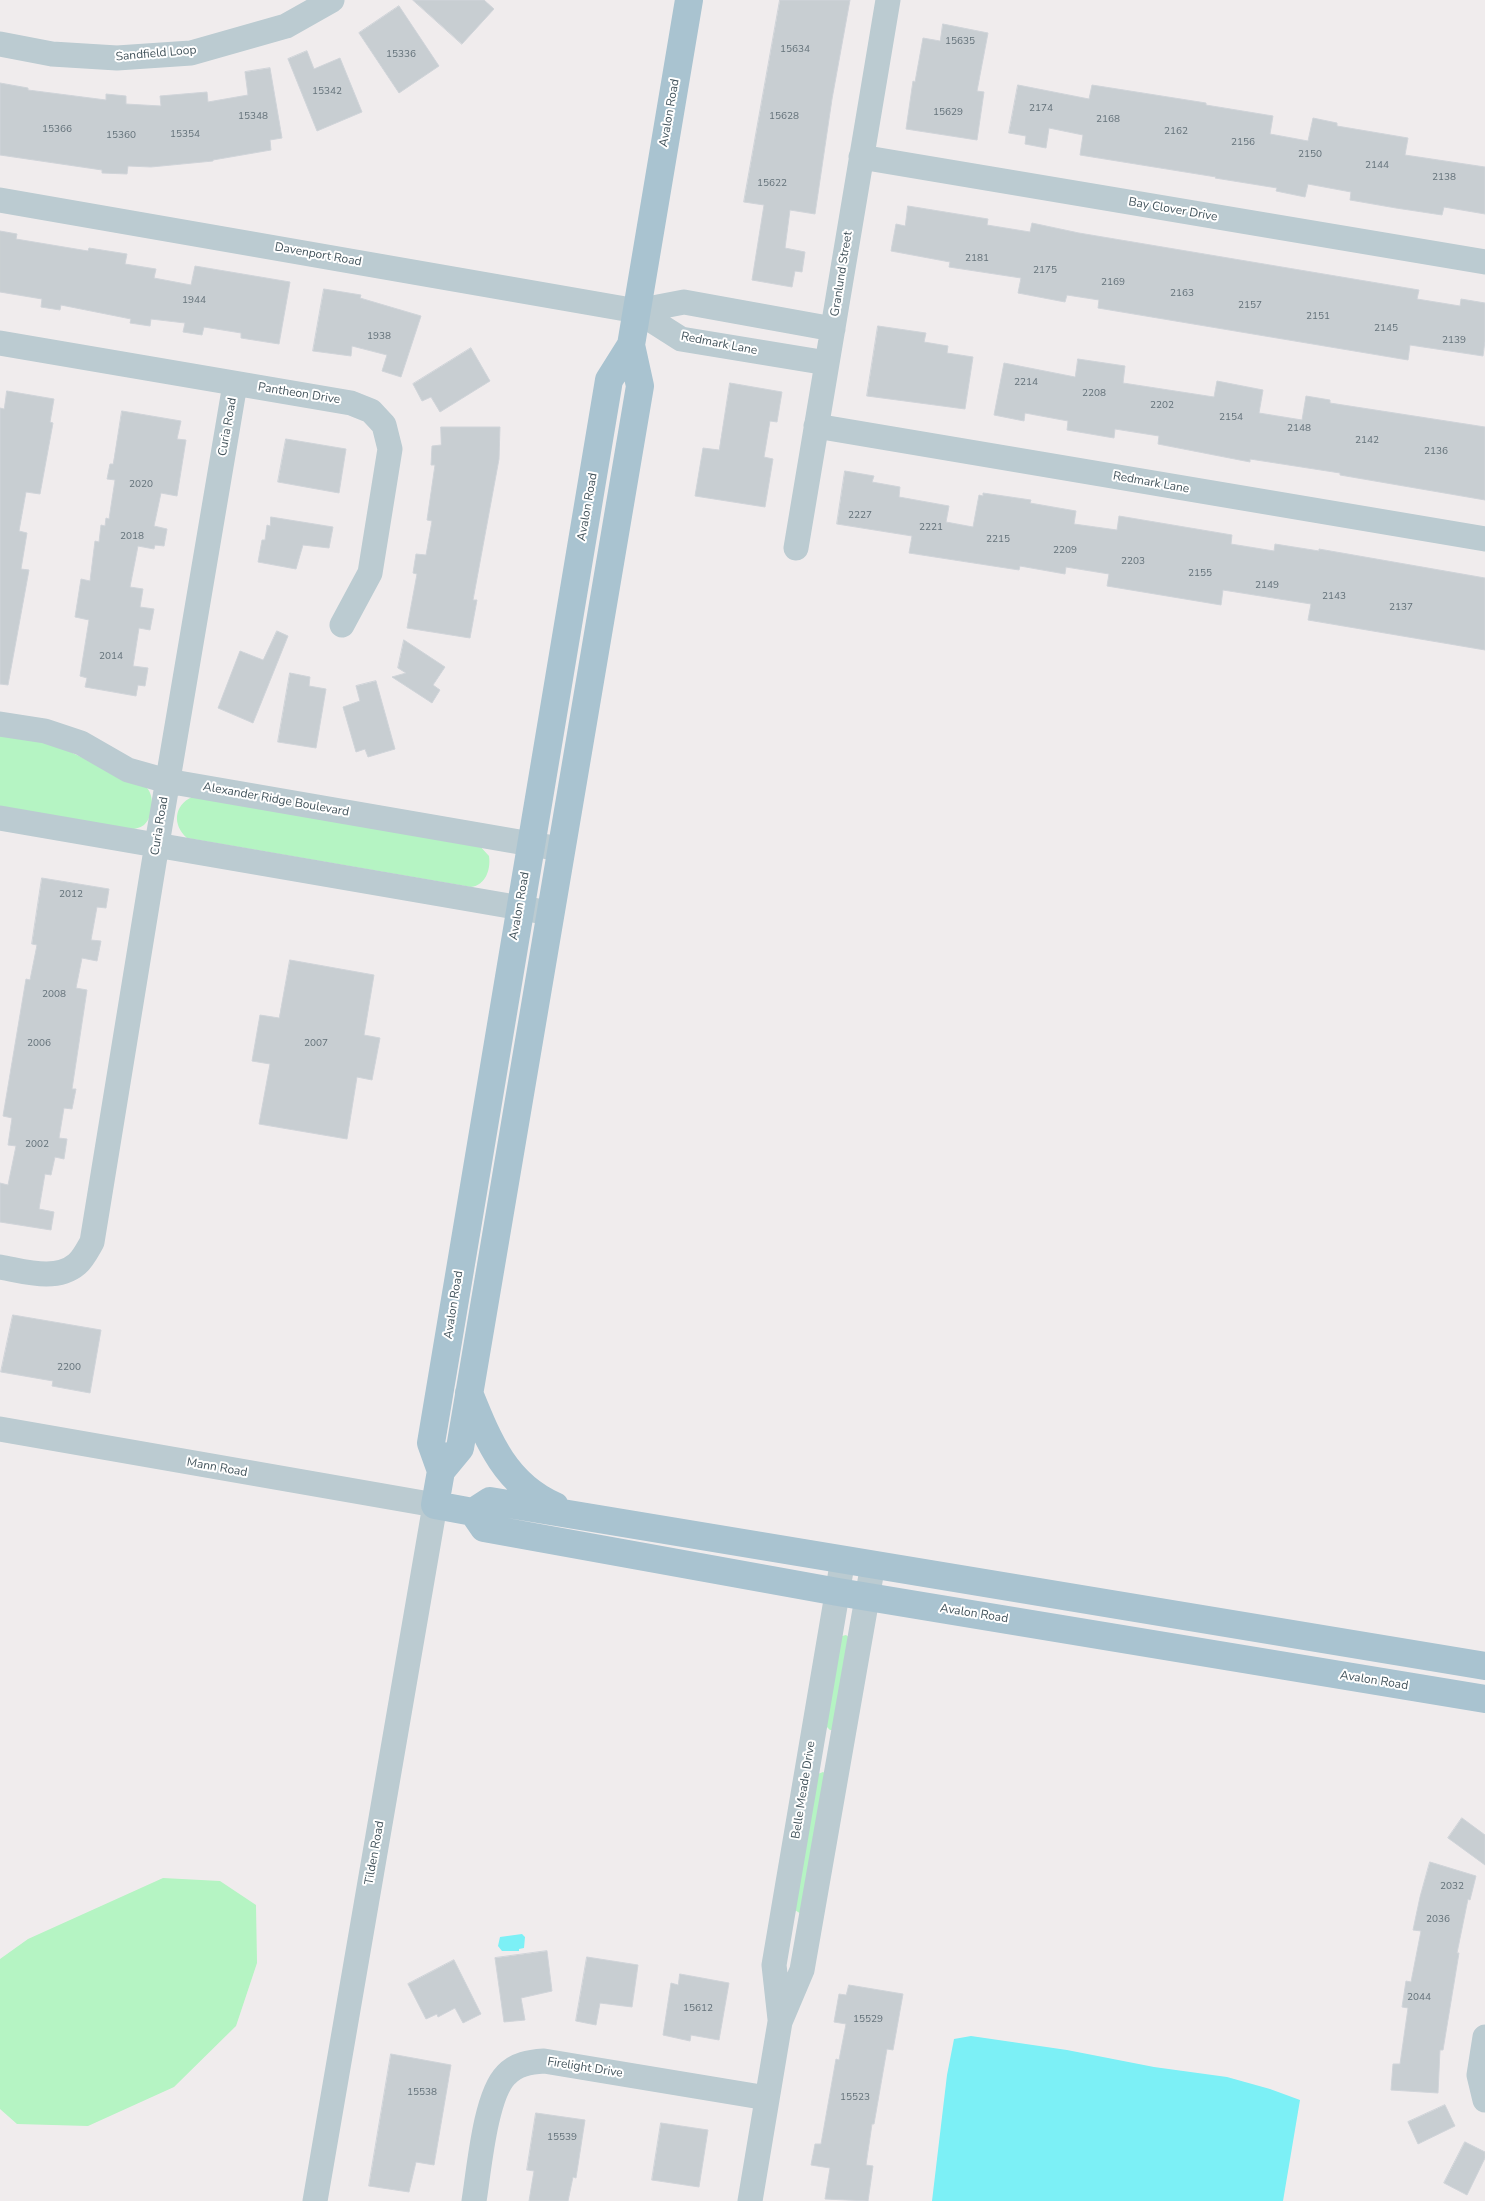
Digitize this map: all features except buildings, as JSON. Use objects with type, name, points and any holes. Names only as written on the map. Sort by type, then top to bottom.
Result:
[{"type":"main road","name":"Avalon Road","points":[[435,1505],[441,1471],[460,1448],[560,849],[640,386],[631,345],[689,0]]},
{"type":"main road","name":"Avalon Road","points":[[441,1471],[431,1443],[609,380],[631,345]]},
{"type":"main road","points":[[469,1392],[491,1445],[510,1473],[538,1498],[577,1515]]},
{"type":"main road","points":[[435,1505],[473,1512],[490,1501],[1485,1666]]},
{"type":"main road","name":"Avalon Road","points":[[473,1512],[484,1528],[867,1597],[1485,1699]]},
{"type":"street","name":"Sandfield Loop","points":[[0,44],[52,54],[117,58],[191,53],[286,26],[332,0]]},
{"type":"street","name":"Granlund Street","points":[[796,548],[888,0]]},
{"type":"street","name":"Bay Clover Drive","points":[[861,158],[1485,262]]},
{"type":"street","name":"Davenport Road","points":[[0,200],[637,310]]},
{"type":"street","points":[[637,310],[684,302],[833,329]]},
{"type":"street","name":"Redmark Lane","points":[[637,310],[681,339],[827,363]]},
{"type":"street","points":[[759,352],[765,316]]},
{"type":"street","name":"Pantheon Drive","points":[[0,343],[351,403],[371,411],[384,425],[390,449],[370,573],[342,625]]},
{"type":"street","name":"Curia Road","points":[[0,1267],[38,1274],[61,1273],[77,1264],[92,1242],[167,782],[235,384]]},
{"type":"street","name":"Redmark Lane","points":[[816,426],[1485,539]]},
{"type":"street","name":"Alexander Ridge Boulevard","points":[[0,724],[45,732],[81,743],[128,770],[167,782],[560,849]]},
{"type":"street","points":[[0,818],[550,913]]},
{"type":"street","name":"Mann Road","points":[[0,1429],[435,1505]]},
{"type":"street","name":"Tilden Road","points":[[315,2201],[435,1505]]},
{"type":"street","name":"Belle Meade Drive","points":[[780,2022],[774,1965],[843,1559]]},
{"type":"street","name":"Belle Meade Drive","points":[[750,2201],[780,2022],[802,1970],[873,1564]]},
{"type":"street","points":[[810,1749],[839,1755]]},
{"type":"street","points":[[780,1929],[808,1934]]},
{"type":"street","points":[[1485,2037],[1478,2075],[1485,2100]]},
{"type":"street","name":"Firelight Drive","points":[[474,2201],[491,2102],[505,2076],[524,2063],[544,2060],[767,2098]]},
{"type":"green space","points":[[0,732],[47,741],[147,788],[150,792],[152,807],[147,821],[141,827],[129,830],[0,809]]},
{"type":"green space","points":[[192,797],[478,844],[489,856],[488,871],[484,880],[471,887],[187,838],[179,827],[177,816],[182,805]]},
{"type":"green space","points":[[846,1635],[850,1638],[834,1730],[830,1730],[825,1725],[842,1636]]},
{"type":"green space","points":[[823,1772],[828,1775],[801,1914],[795,1910],[818,1774]]},
{"type":"green space","points":[[163,1878],[220,1881],[256,1905],[257,1963],[236,2026],[174,2087],[88,2126],[17,2124],[0,2109],[0,1959],[28,1939]]},
{"type":"water","points":[[522,1934],[525,1937],[524,1948],[519,1949],[519,1951],[502,1951],[498,1946],[500,1937]]},
{"type":"water","points":[[971,2036],[1067,2050],[1154,2067],[1227,2077],[1300,2100],[1283,2201],[932,2201],[947,2075],[954,2039]]}]
